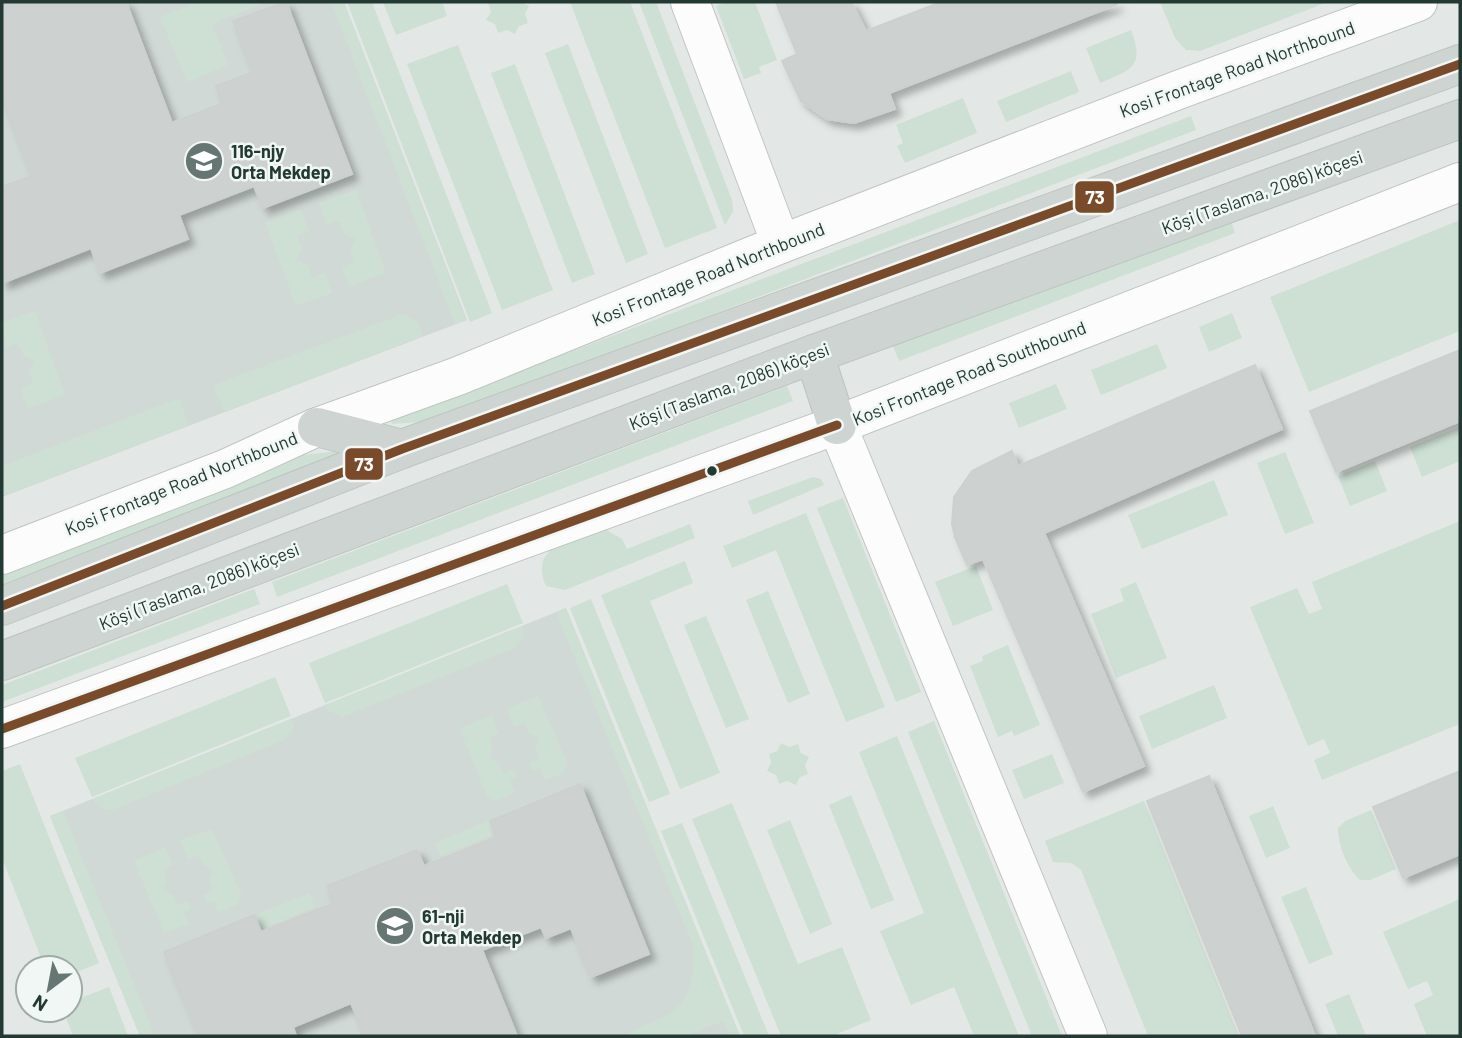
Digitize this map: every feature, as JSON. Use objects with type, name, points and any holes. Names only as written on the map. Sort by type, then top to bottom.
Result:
[{"type":"main road","points":[[2,606],[402,449],[1460,64]]},
{"type":"main road","name":"Köşi (Taslama, 2086) köçesi","points":[[2,661],[814,354],[1460,119]]},
{"type":"main road","points":[[814,354],[837,425]]},
{"type":"main road","points":[[317,427],[402,449]]},
{"type":"street","points":[[690,2],[781,244]]},
{"type":"street","name":"Kosi Frontage Road Northbound","points":[[2,555],[225,469],[317,427],[458,376],[781,244],[1178,90],[1418,2]]},
{"type":"street","name":"Kosi Frontage Road Southbound","points":[[2,729],[837,425],[1460,182]]},
{"type":"street","points":[[837,425],[1088,1036]]},
{"type":"shaded area","name":"116-njy Orta Mekdep","points":[[2,2],[344,2],[467,320],[2,497]]},
{"type":"shaded area","name":"61-nji Orta Mekdep","points":[[566,608],[740,1036],[140,1036],[50,816]]},
{"type":"green space","points":[[197,2],[266,2],[212,24],[228,65],[187,82],[160,17]]},
{"type":"green space","points":[[331,2],[344,2],[466,320],[455,324]]},
{"type":"green space","points":[[347,2],[372,2],[492,313],[470,322]]},
{"type":"green space","points":[[383,2],[442,2],[447,16],[396,35]]},
{"type":"green space","points":[[520,2],[529,6],[525,14],[528,23],[519,26],[515,34],[507,30],[498,33],[495,24],[486,20],[491,12],[488,3]]},
{"type":"green space","points":[[570,2],[630,2],[717,228],[665,248]]},
{"type":"green space","points":[[639,2],[656,2],[732,200],[733,211],[725,225]]},
{"type":"green space","points":[[726,2],[755,2],[777,60],[759,67],[761,73],[744,79],[716,6]]},
{"type":"green space","points":[[1160,2],[1328,2],[1200,51],[1186,50],[1175,38]]},
{"type":"green space","points":[[1131,30],[1137,52],[1133,65],[1100,83],[1086,48]]},
{"type":"green space","points":[[568,44],[648,254],[626,263],[545,53]]},
{"type":"green space","points":[[458,45],[553,290],[502,310],[407,64]]},
{"type":"green space","points":[[515,64],[595,274],[572,283],[491,73]]},
{"type":"green space","points":[[1071,71],[1079,92],[1006,122],[997,101]]},
{"type":"green space","points":[[963,98],[977,133],[905,163],[897,146],[903,143],[896,125]]},
{"type":"green space","points":[[1191,116],[1196,130],[433,421],[392,424],[391,420]]},
{"type":"green space","points":[[356,190],[386,273],[349,286],[342,267],[354,262],[350,250],[355,239],[344,233],[339,221],[327,225],[319,203]]},
{"type":"green space","points":[[301,209],[309,232],[297,236],[302,248],[296,260],[308,265],[312,278],[325,273],[332,293],[296,305],[265,222]]},
{"type":"green space","points":[[1230,218],[1235,233],[899,361],[893,346]]},
{"type":"green space","points":[[1460,220],[1460,331],[1309,392],[1270,297]]},
{"type":"green space","points":[[35,311],[65,395],[28,408],[21,389],[33,384],[29,372],[34,361],[23,355],[18,343],[6,347],[2,323]]},
{"type":"green space","points":[[1232,313],[1242,338],[1209,352],[1199,327]]},
{"type":"green space","points":[[403,314],[417,321],[423,336],[224,412],[213,385]]},
{"type":"green space","points":[[1157,344],[1167,368],[1101,395],[1091,370]]},
{"type":"green space","points":[[1056,384],[1067,409],[1019,428],[1009,403]]},
{"type":"green space","points":[[787,386],[793,401],[277,597],[272,582]]},
{"type":"green space","points":[[179,398],[189,425],[2,496],[2,466]]},
{"type":"green space","points":[[1460,427],[1460,461],[1422,477],[1410,447]]},
{"type":"green space","points":[[337,451],[339,456],[2,584],[2,568],[295,456]]},
{"type":"green space","points":[[1285,452],[1314,523],[1285,534],[1257,463]]},
{"type":"green space","points":[[1375,461],[1387,491],[1350,506],[1338,476]]},
{"type":"green space","points":[[813,477],[821,479],[824,485],[753,515],[748,501]]},
{"type":"green space","points":[[1214,480],[1228,515],[1142,549],[1128,515]]},
{"type":"green space","points":[[843,498],[921,692],[896,702],[817,508]]},
{"type":"green space","points":[[806,513],[885,707],[846,722],[776,550],[732,568],[723,546]]},
{"type":"green space","points":[[1460,521],[1460,724],[1322,780],[1314,760],[1330,753],[1324,739],[1308,746],[1250,607],[1297,588],[1309,614],[1322,609],[1312,582]]},
{"type":"green space","points":[[690,524],[695,538],[565,590],[546,586],[542,572],[543,561],[549,552],[568,541],[605,529],[622,539],[627,549]]},
{"type":"green space","points":[[685,561],[693,583],[650,601],[720,773],[680,789],[601,595]]},
{"type":"green space","points":[[976,566],[993,610],[953,626],[935,582]]},
{"type":"green space","points":[[1136,582],[1167,658],[1116,678],[1091,614],[1124,601],[1120,589]]},
{"type":"green space","points":[[507,584],[523,623],[325,703],[309,663]]},
{"type":"green space","points":[[254,589],[260,604],[2,702],[2,685]]},
{"type":"green space","points":[[768,591],[810,694],[788,703],[746,600]]},
{"type":"green space","points":[[591,599],[670,794],[649,802],[570,608]]},
{"type":"green space","points":[[565,608],[740,1036],[730,1036],[723,1021],[685,1036],[626,1036],[669,1014],[683,1000],[693,974],[693,945],[556,612]]},
{"type":"green space","points":[[706,616],[749,719],[726,728],[684,625]]},
{"type":"green space","points":[[523,626],[523,637],[514,648],[342,717],[327,710],[325,705]]},
{"type":"green space","points":[[1008,645],[1040,725],[1014,736],[1012,731],[998,737],[970,666],[983,661],[982,656]]},
{"type":"green space","points":[[275,677],[291,716],[92,797],[75,758]]},
{"type":"green space","points":[[1214,685],[1227,718],[1152,749],[1139,716]]},
{"type":"green space","points":[[538,696],[568,764],[563,773],[545,780],[539,768],[532,771],[529,763],[539,759],[535,748],[539,738],[529,733],[524,723],[514,727],[506,709]]},
{"type":"green space","points":[[492,715],[499,733],[489,737],[493,748],[489,758],[499,763],[503,773],[514,769],[517,777],[510,780],[515,793],[495,801],[487,797],[460,729]]},
{"type":"green space","points":[[291,719],[294,727],[284,740],[112,810],[104,809],[93,799]]},
{"type":"green space","points":[[934,721],[1062,1036],[1032,1036],[908,732]]},
{"type":"green space","points":[[897,736],[1019,1036],[974,1036],[954,987],[911,1005],[880,931],[924,913],[859,752]]},
{"type":"green space","points":[[781,743],[789,747],[798,744],[801,753],[809,757],[805,765],[808,774],[800,777],[796,785],[787,781],[779,784],[776,775],[767,771],[771,763],[769,754],[777,751]]},
{"type":"green space","points":[[1052,754],[1064,783],[1024,799],[1012,770]]},
{"type":"green space","points":[[20,764],[99,963],[84,969],[84,954],[40,954],[2,858],[2,771]]},
{"type":"green space","points":[[851,795],[894,900],[871,909],[829,805]]},
{"type":"green space","points":[[1144,801],[1239,1036],[1148,1036],[1081,870],[1071,863],[1053,862],[1045,841]]},
{"type":"green space","points":[[732,803],[798,964],[842,947],[871,1020],[832,1036],[781,1036],[692,819]]},
{"type":"green space","points":[[1273,806],[1290,848],[1266,858],[1249,816]]},
{"type":"green space","points":[[1371,810],[1396,869],[1370,880],[1360,880],[1344,856],[1338,828],[1345,821]]},
{"type":"green space","points":[[63,811],[155,1036],[140,1036],[50,816]]},
{"type":"green space","points":[[790,820],[832,924],[810,934],[767,830]]},
{"type":"green space","points":[[488,821],[493,835],[440,856],[435,843]]},
{"type":"green space","points":[[682,823],[769,1036],[744,1036],[661,831]]},
{"type":"green space","points":[[212,829],[242,896],[237,905],[218,912],[214,901],[206,903],[203,895],[213,890],[209,880],[213,870],[203,865],[198,855],[188,860],[180,840]]},
{"type":"green space","points":[[165,847],[173,865],[163,869],[167,880],[163,890],[173,895],[178,905],[188,901],[191,909],[184,912],[189,924],[164,933],[134,861]]},
{"type":"green space","points":[[1306,887],[1333,954],[1309,964],[1281,897]]},
{"type":"green space","points":[[310,893],[315,907],[263,928],[257,914]]},
{"type":"green space","points":[[1460,899],[1460,1036],[1427,1036],[1414,1004],[1433,995],[1427,981],[1408,989],[1383,932]]},
{"type":"green space","points":[[109,987],[128,1036],[73,1036],[68,1024],[84,1024],[84,997]]},
{"type":"green space","points":[[1349,994],[1366,1036],[1338,1036],[1325,1004]]},
{"type":"building","points":[[2,2],[126,2],[172,123],[223,103],[216,86],[253,72],[233,21],[286,2],[352,174],[263,208],[254,186],[179,215],[188,239],[100,273],[91,248],[2,283],[2,187],[32,176],[2,98]]},
{"type":"building","points":[[776,2],[851,2],[866,31],[941,2],[1118,4],[889,93],[895,109],[854,123],[827,119],[801,101],[782,61],[797,54]]},
{"type":"building","points":[[1460,350],[1460,421],[1336,472],[1310,411]]},
{"type":"building","points":[[1255,365],[1282,429],[1044,533],[1144,766],[1083,792],[983,559],[967,565],[952,524],[954,497],[972,471],[1012,451],[1018,466]]},
{"type":"building","points":[[1460,771],[1460,854],[1403,878],[1373,807]]},
{"type":"building","points":[[1209,776],[1315,1036],[1242,1036],[1147,801]]},
{"type":"building","points":[[580,784],[649,954],[591,977],[571,928],[546,938],[541,927],[482,950],[517,1036],[365,1036],[351,1003],[293,1027],[296,1036],[199,1036],[164,952],[254,915],[261,932],[334,903],[327,886],[417,850],[424,866],[497,837],[490,821]]},
{"type":"transit line","name":"73","points":[[2,606],[402,449],[1460,64]]},
{"type":"transit line","name":"73","points":[[2,729],[837,425]]},
{"type":"place","name":"116-njy Orta Mekdep","points":[[204,161]]},
{"type":"place","name":"61-nji Orta Mekdep","points":[[395,926]]}]
